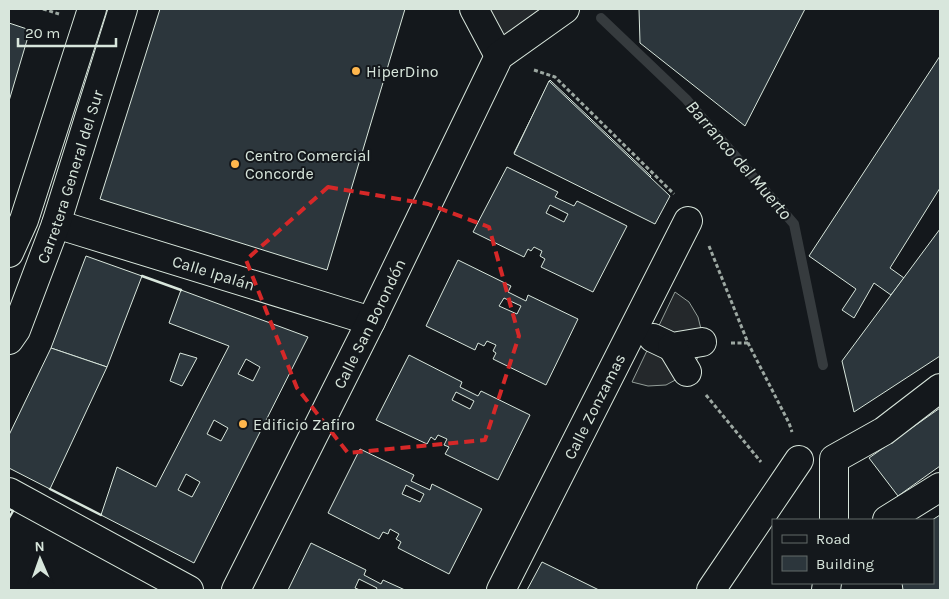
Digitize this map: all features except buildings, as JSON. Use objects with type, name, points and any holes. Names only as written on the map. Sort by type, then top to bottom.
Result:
[{"type":"street","name":"Carretera General del Sur","points":[[9,253],[24,220],[92,9]]},
{"type":"street","name":"Carretera General del Sur","points":[[9,340],[16,330],[56,224],[123,9]]},
{"type":"street","points":[[474,9],[498,56],[555,11]]},
{"type":"street","name":"Calle San Borondón","points":[[236,590],[372,321],[498,56]]},
{"type":"street","name":"Calle Zonzamas","points":[[501,590],[688,221]]},
{"type":"street","name":"Calle Ipalán","points":[[56,224],[372,321]]},
{"type":"street","points":[[687,372],[663,342],[702,342]]},
{"type":"street","points":[[834,519],[834,459],[884,430],[940,388]]},
{"type":"street","points":[[711,590],[799,460]]},
{"type":"street","points":[[889,519],[940,487]]},
{"type":"street","points":[[9,492],[189,590]]},
{"type":"path","points":[[687,372],[762,464],[784,482]]},
{"type":"highlighted area","points":[[328,187],[428,204],[489,227],[519,336],[485,440],[348,453],[297,388],[246,260]]},
{"type":"shaded area","points":[[474,9],[565,9],[499,56]]},
{"type":"shaded area","points":[[675,292],[689,302],[698,317],[702,333],[701,350],[694,366],[681,377],[666,385],[648,386],[632,382]]},
{"type":"waterway","name":"Barranco del Muerto","points":[[601,18],[686,99],[794,224],[823,365]]},
{"type":"wall","points":[[142,276],[181,290]]},
{"type":"wall","points":[[50,489],[101,515]]},
{"type":"wall","points":[[9,509],[13,511],[9,518]]},
{"type":"place","name":"HiperDino","points":[[356,71]]},
{"type":"place","name":"Centro Comercial Concorde","points":[[235,164]]},
{"type":"place","name":"Edificio Zafiro","points":[[243,424]]}]
